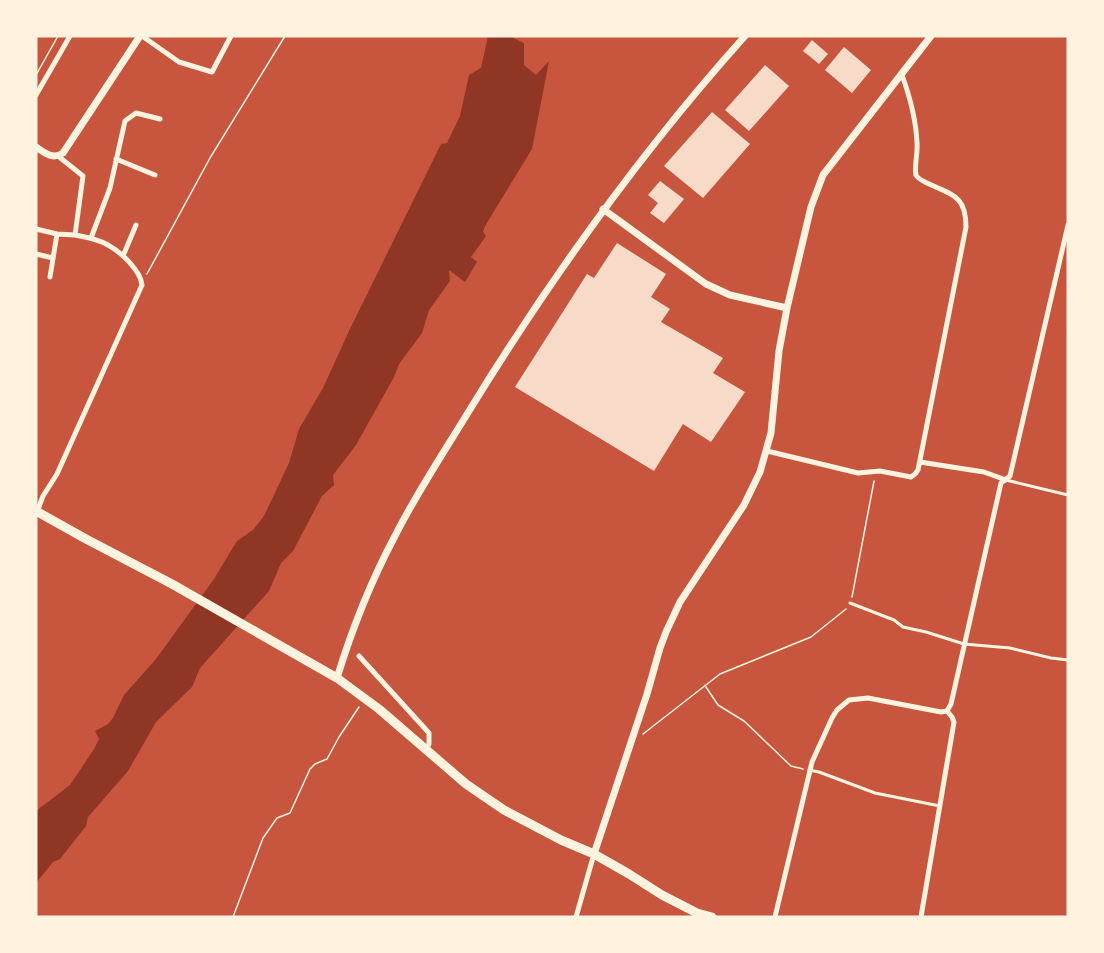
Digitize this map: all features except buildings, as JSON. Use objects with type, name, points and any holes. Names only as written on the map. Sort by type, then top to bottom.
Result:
[{"type":"highway","points":[[38,512],[172,584],[337,678],[379,709],[466,784],[504,810],[551,835],[594,854],[662,895],[697,913],[712,917]]},
{"type":"street","points":[[36,95],[70,36]]},
{"type":"street","points":[[36,147],[51,156],[63,153],[141,36],[179,62],[212,72],[231,36]]},
{"type":"street","points":[[337,678],[365,600],[405,518],[507,349],[603,209],[666,129],[745,36]]},
{"type":"street","points":[[576,917],[660,648],[673,616],[690,586],[744,505],[767,451],[773,419],[779,351],[787,308],[811,207],[823,176],[931,36]]},
{"type":"street","points":[[767,451],[858,472],[880,471],[911,477],[918,470],[966,217],[961,201],[917,177],[915,172],[917,134],[909,93],[902,75]]},
{"type":"street","points":[[92,238],[110,188],[125,121],[136,113],[160,119]]},
{"type":"street","points":[[58,156],[83,176],[75,235]]},
{"type":"street","points":[[116,159],[155,175]]},
{"type":"street","points":[[603,209],[706,284],[730,295],[787,308]]},
{"type":"street","points":[[123,256],[136,225]]},
{"type":"street","points":[[947,711],[951,704],[978,591],[1001,483],[1010,476],[1068,225]]},
{"type":"street","points":[[36,229],[92,238],[108,245],[123,256],[141,278],[142,285],[38,512]]},
{"type":"street","points":[[50,277],[57,234]]},
{"type":"street","points":[[36,254],[53,258]]},
{"type":"street","points":[[920,462],[984,472],[1006,480]]},
{"type":"street","points":[[359,656],[429,733],[429,744],[426,750]]},
{"type":"street","points":[[775,917],[809,770],[837,710],[849,700],[868,698],[941,712],[947,711]]},
{"type":"street","points":[[921,917],[954,722],[947,711]]},
{"type":"lane","points":[[1006,480],[1068,495]]},
{"type":"lane","points":[[850,603],[894,620],[903,627],[964,644],[1010,648],[1068,660]]},
{"type":"lane","points":[[809,770],[875,793],[940,806]]},
{"type":"path","points":[[36,75],[58,36]]},
{"type":"path","points":[[141,278],[146,275],[210,158],[285,36]]},
{"type":"path","points":[[634,736],[640,736],[726,671],[811,637],[848,607],[874,481],[880,471]]},
{"type":"path","points":[[706,687],[718,705],[744,721],[786,762],[795,768],[809,770]]},
{"type":"path","points":[[234,917],[263,838],[277,818],[290,813],[310,769],[327,759],[339,736],[365,699]]},
{"type":"shaded area","points":[[488,36],[509,36],[524,43],[524,65],[536,75],[549,61],[532,149],[485,226],[483,232],[486,236],[471,257],[477,262],[465,282],[449,270],[450,281],[429,310],[422,333],[399,364],[356,445],[333,475],[334,485],[322,496],[293,551],[281,563],[269,591],[200,668],[192,687],[156,722],[128,771],[88,817],[86,826],[60,859],[53,862],[36,883],[36,811],[70,785],[99,739],[95,731],[108,724],[113,718],[124,695],[156,659],[214,579],[237,541],[253,530],[264,516],[289,463],[299,429],[323,388],[441,144],[447,143],[460,116],[469,75],[481,68]]}]
